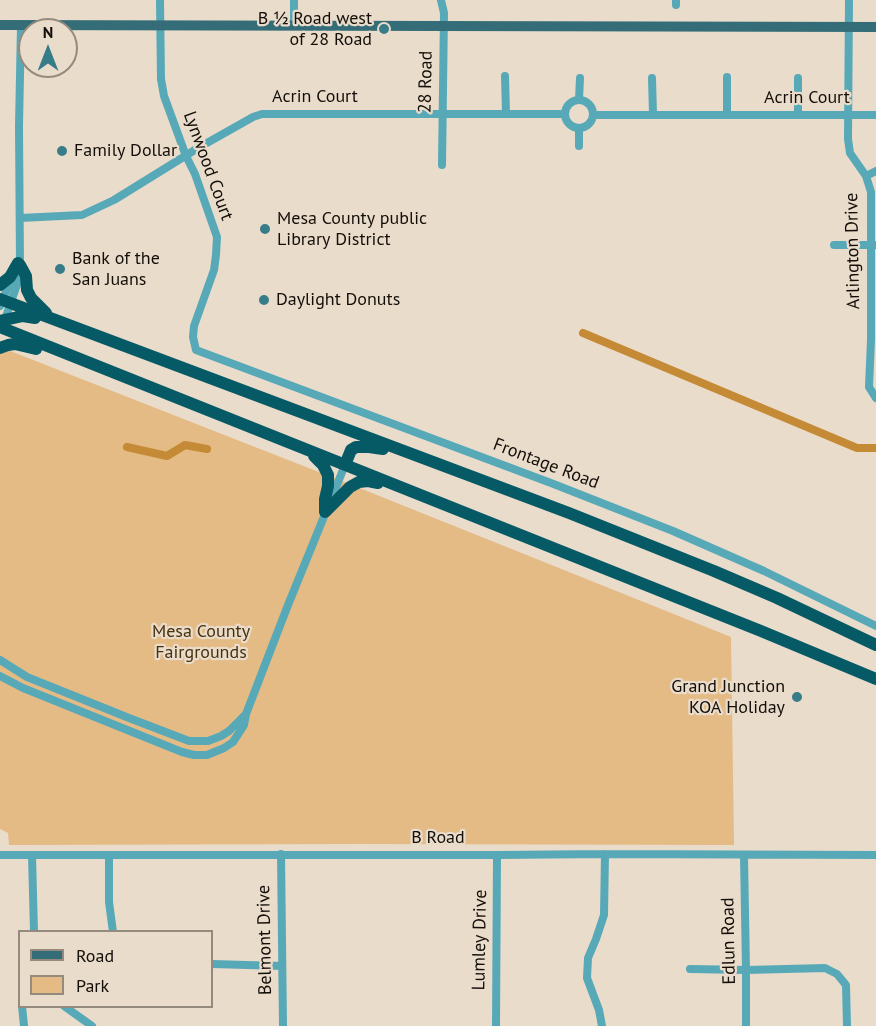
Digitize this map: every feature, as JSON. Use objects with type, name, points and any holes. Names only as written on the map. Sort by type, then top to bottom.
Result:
[{"type":"highway","points":[[0,285],[10,277],[19,260]]},
{"type":"highway","points":[[19,260],[26,276],[27,290],[31,298],[51,318]]},
{"type":"highway","points":[[3,302],[569,513],[777,598],[876,645]]},
{"type":"highway","points":[[1,325],[23,316],[51,318]]},
{"type":"highway","points":[[1,325],[137,382],[750,626],[876,680]]},
{"type":"highway","points":[[0,348],[10,344],[22,345],[137,382]]},
{"type":"highway","points":[[345,465],[351,450],[360,446],[420,457]]},
{"type":"highway","points":[[309,451],[323,465],[328,475],[325,512]]},
{"type":"highway","points":[[325,512],[350,487],[359,482],[368,481],[397,486]]},
{"type":"main road","points":[[0,25],[18,25]]},
{"type":"main road","points":[[78,25],[876,27]]},
{"type":"street","name":"Lynwood Court","points":[[160,0],[161,80],[186,156],[195,174],[217,237],[214,270],[194,326],[193,337],[196,351]]},
{"type":"street","points":[[294,0],[294,26]]},
{"type":"street","name":"28 Road","points":[[441,0],[444,9],[442,165]]},
{"type":"street","name":"Arlington Drive","points":[[849,0],[848,139],[850,153],[866,176],[870,192],[873,322],[869,387],[876,398]]},
{"type":"street","points":[[505,76],[506,114]]},
{"type":"street","points":[[727,77],[727,115]]},
{"type":"street","points":[[1,325],[3,302],[19,279],[20,78]]},
{"type":"street","points":[[579,100],[580,78]]},
{"type":"street","points":[[652,78],[653,115]]},
{"type":"street","points":[[798,78],[798,115]]},
{"type":"street","points":[[579,100],[589,105],[593,114],[589,124],[579,128],[569,124],[565,114],[569,104],[579,100]]},
{"type":"street","name":"Acrin Court","points":[[20,218],[82,215],[114,200],[207,143],[262,114],[565,114]]},
{"type":"street","name":"Acrin Court","points":[[593,114],[876,115]]},
{"type":"street","points":[[579,128],[579,146]]},
{"type":"street","points":[[866,176],[876,171]]},
{"type":"street","points":[[834,245],[873,245]]},
{"type":"street","name":"Frontage Road","points":[[196,351],[274,378],[673,531],[764,571],[876,626]]},
{"type":"street","points":[[0,676],[23,688],[182,752],[207,755],[225,748],[233,742],[244,725],[246,714],[345,465]]},
{"type":"street","points":[[0,660],[27,677],[189,741],[208,741],[221,736],[246,714]]},
{"type":"street","name":"Belmont Drive","points":[[281,854],[283,1026]]},
{"type":"street","points":[[602,1026],[587,978],[588,958],[604,915],[605,854]]},
{"type":"street","name":"B Road","points":[[0,855],[876,855]]},
{"type":"street","points":[[32,855],[34,930]]},
{"type":"street","points":[[109,855],[109,902],[113,930]]},
{"type":"street","name":"Lumley Drive","points":[[496,1026],[497,855]]},
{"type":"street","name":"Edlun Road","points":[[744,856],[746,1026]]},
{"type":"street","points":[[213,964],[282,966]]},
{"type":"street","points":[[690,969],[825,968],[837,974],[846,985],[847,1026]]},
{"type":"street","points":[[22,1008],[24,1026]]},
{"type":"street","points":[[67,1008],[92,1026]]},
{"type":"green space","name":"Mesa County Fairgrounds","points":[[0,347],[731,637],[734,845],[9,845],[8,833],[0,829]]},
{"type":"waterway","points":[[583,333],[857,448],[876,448]]},
{"type":"waterway","points":[[127,447],[167,456],[185,445],[207,449]]},
{"type":"place","name":"B ½ Road west of 28 Road","points":[[384,29]]},
{"type":"place","name":"Family Dollar","points":[[62,151]]},
{"type":"place","name":"Mesa County public Library District","points":[[265,229]]},
{"type":"place","name":"Bank of the San Juans","points":[[60,269]]},
{"type":"place","name":"Daylight Donuts","points":[[264,300]]},
{"type":"place","name":"Grand Junction KOA Holiday","points":[[797,697]]}]
